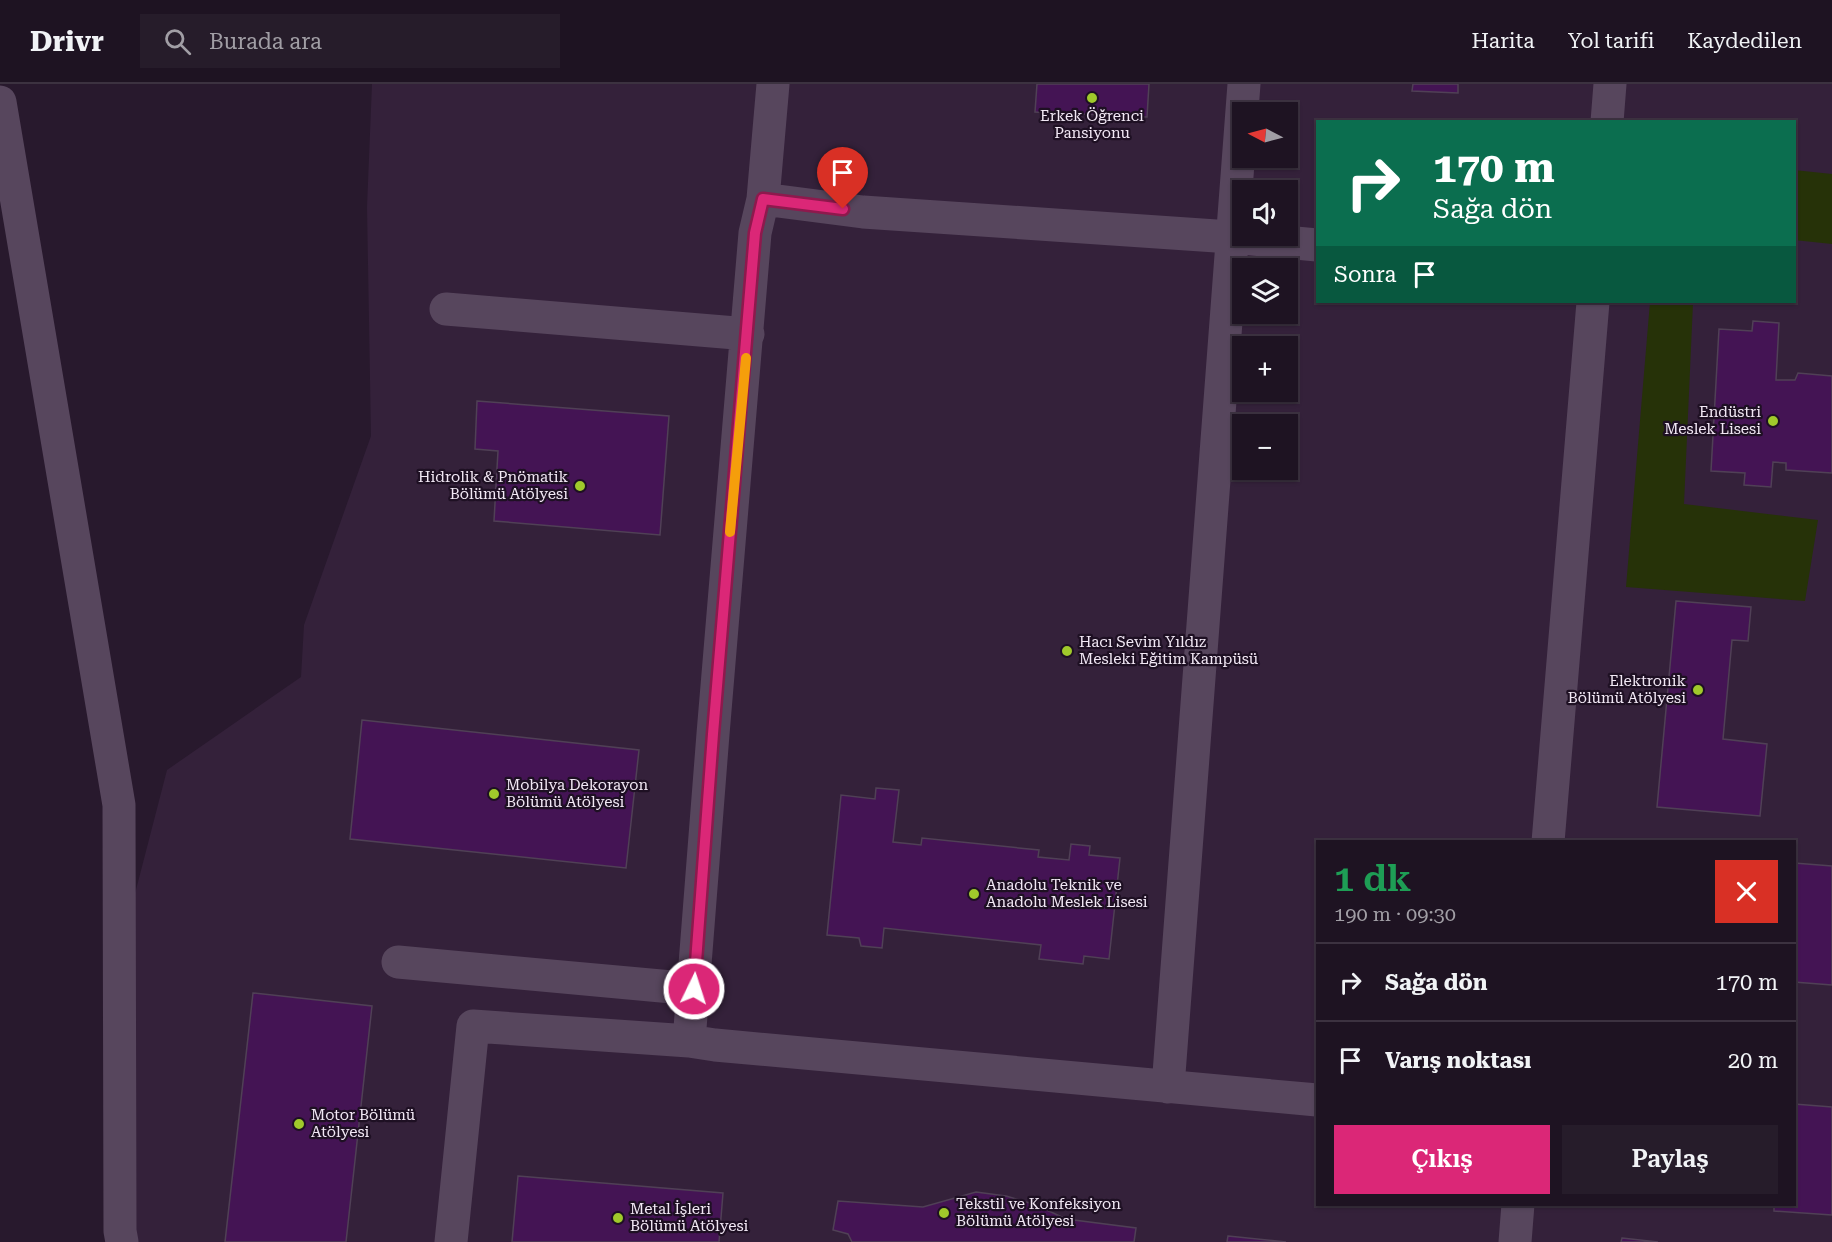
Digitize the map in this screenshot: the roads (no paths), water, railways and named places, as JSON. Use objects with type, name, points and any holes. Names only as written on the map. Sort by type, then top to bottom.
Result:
[{"type":"street","points":[[689,1041],[755,233],[763,199],[773,84]]},
{"type":"street","points":[[1168,1087],[1244,84]]},
{"type":"street","points":[[1607,120],[1610,84]]},
{"type":"street","points":[[0,102],[119,805],[120,1230],[122,1242]]},
{"type":"street","points":[[763,199],[863,212],[1316,245]]},
{"type":"street","points":[[1548,840],[1593,303]]},
{"type":"street","points":[[446,309],[748,334]]},
{"type":"street","points":[[398,962],[694,989]]},
{"type":"street","points":[[451,1242],[473,1026],[689,1041],[716,1046],[1316,1100]]},
{"type":"street","points":[[1515,1242],[1518,1206]]},
{"type":"place","name":"Erkek Öğrenci Pansiyonu","points":[[1092,98]]},
{"type":"place","name":"Endüstri Meslek Lisesi","points":[[1773,421]]},
{"type":"place","name":"Hidrolik & Pnömatik Bölümü Atölyesi","points":[[580,486]]},
{"type":"place","name":"Hacı Sevim Yıldız Mesleki Eğitim Kampüsü","points":[[1067,651]]},
{"type":"place","name":"Elektronik Bölümü Atölyesi","points":[[1698,690]]},
{"type":"place","name":"Mobilya Dekorayon Bölümü Atölyesi","points":[[494,794]]},
{"type":"place","name":"Anadolu Teknik ve Anadolu Meslek Lisesi","points":[[974,894]]},
{"type":"place","name":"Motor Bölümü Atölyesi","points":[[299,1124]]},
{"type":"place","name":"Tekstil ve Konfeksiyon Bölümü Atölyesi","points":[[944,1213]]},
{"type":"place","name":"Metal İşleri Bölümü Atölyesi","points":[[618,1218]]}]
